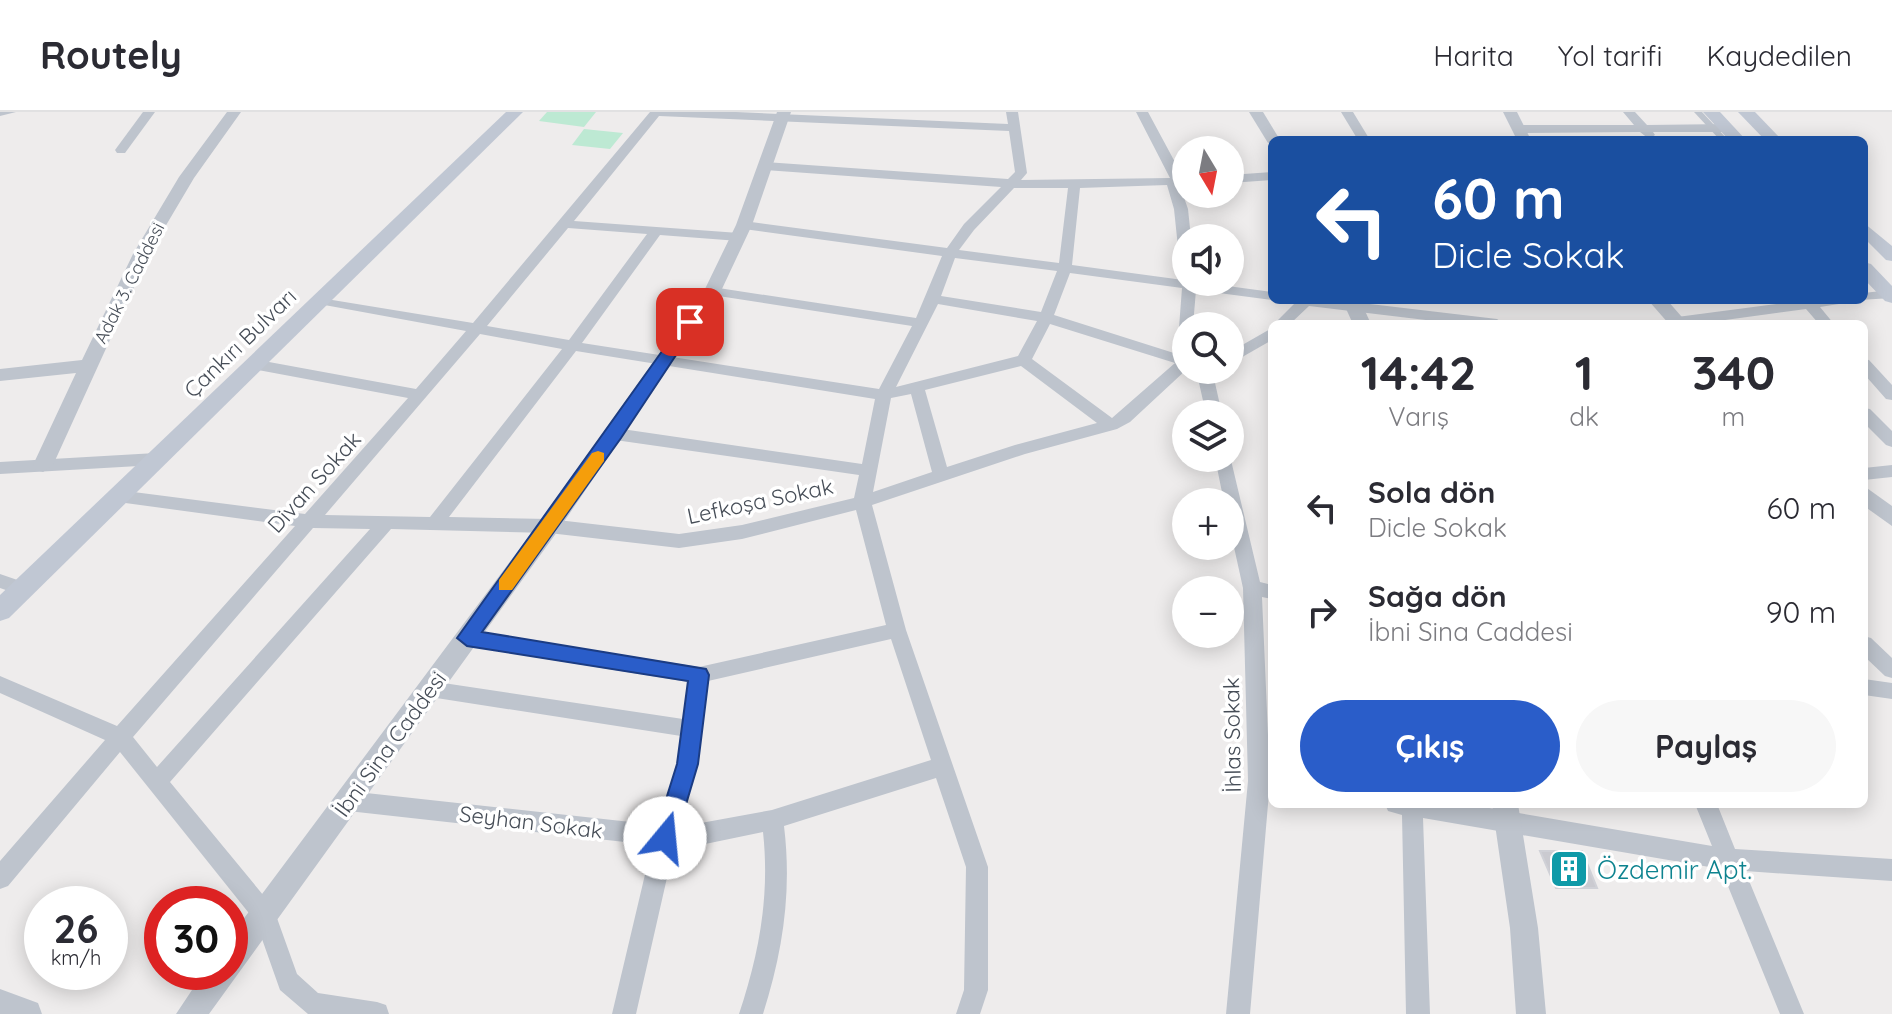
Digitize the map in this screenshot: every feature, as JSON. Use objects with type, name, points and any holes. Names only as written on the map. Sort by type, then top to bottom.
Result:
[{"type":"main road","name":"Çankırı Bulvarı","points":[[0,611],[515,112]]},
{"type":"main road","points":[[1746,112],[1770,136]]},
{"type":"main road","points":[[1868,232],[1892,256]]},
{"type":"main road","points":[[1868,272],[1890,296]]},
{"type":"street","points":[[0,113],[10,112]]},
{"type":"street","points":[[121,150],[149,112]]},
{"type":"street","name":"Adak 3. Caddesi","points":[[43,465],[141,254],[187,177],[234,112]]},
{"type":"street","points":[[657,112],[783,115],[1014,128]]},
{"type":"street","name":"Divan Sokak","points":[[0,878],[119,736],[478,330],[657,112]]},
{"type":"street","points":[[968,1014],[976,990],[977,867],[897,630],[862,502],[884,395],[933,299],[950,253],[969,227],[1014,184],[1021,173],[1012,112]]},
{"type":"street","points":[[1142,112],[1172,169]]},
{"type":"street","points":[[1256,112],[1271,136]]},
{"type":"street","points":[[1347,112],[1362,136]]},
{"type":"street","points":[[1510,112],[1521,134],[1603,129],[1723,130]]},
{"type":"street","points":[[1588,112],[1609,136]]},
{"type":"street","points":[[1629,112],[1650,136]]},
{"type":"street","points":[[1698,112],[1723,130]]},
{"type":"street","name":"İbni Sina Caddesi","points":[[248,937],[549,526],[712,291],[742,231],[783,115]]},
{"type":"street","points":[[765,166],[1014,184],[1074,186],[1172,182]]},
{"type":"street","points":[[1244,178],[1268,176]]},
{"type":"street","points":[[319,300],[663,362],[884,395],[1024,360],[1047,318],[1067,268],[1073,238],[1074,186]]},
{"type":"street","points":[[567,224],[656,231],[742,231],[1172,280]]},
{"type":"street","points":[[434,524],[572,346],[656,231]]},
{"type":"street","points":[[712,291],[921,323]]},
{"type":"street","points":[[1244,291],[1268,295]]},
{"type":"street","points":[[1868,297],[1890,296]]},
{"type":"street","points":[[933,299],[1047,318],[1172,360]]},
{"type":"street","points":[[1359,304],[1470,320]]},
{"type":"street","points":[[1455,304],[1460,318]]},
{"type":"street","points":[[1661,304],[1675,320]]},
{"type":"street","points":[[1698,320],[1809,304],[1823,320]]},
{"type":"street","points":[[1765,310],[1774,320]]},
{"type":"street","points":[[1244,350],[1268,335]]},
{"type":"street","points":[[1024,360],[1111,425]]},
{"type":"street","points":[[253,364],[421,395]]},
{"type":"street","points":[[0,375],[87,366]]},
{"type":"street","points":[[1868,368],[1892,395]]},
{"type":"street","name":"Lefkoşa Sokak","points":[[118,496],[309,521],[549,526],[679,541],[742,532],[862,502],[1021,449],[1111,425],[1172,383]]},
{"type":"street","points":[[916,385],[941,476]]},
{"type":"street","points":[[1868,417],[1892,441]]},
{"type":"street","points":[[615,434],[870,471]]},
{"type":"street","points":[[0,468],[156,459]]},
{"type":"street","points":[[1868,474],[1892,471]]},
{"type":"street","name":"İhlas Sokak","points":[[1227,472],[1262,590],[1265,782],[1238,1014]]},
{"type":"street","points":[[1868,497],[1892,518]]},
{"type":"street","points":[[157,782],[386,523]]},
{"type":"street","points":[[0,581],[23,589]]},
{"type":"street","points":[[467,638],[699,675],[897,630]]},
{"type":"street","points":[[1868,648],[1892,670]]},
{"type":"street","points":[[624,1014],[665,838],[688,764],[699,675]]},
{"type":"street","points":[[0,684],[119,736],[265,915],[288,982],[313,1004],[377,1014]]},
{"type":"street","points":[[1868,688],[1892,691]]},
{"type":"street","points":[[430,689],[692,729]]},
{"type":"street","name":"Seyhan Sokak","points":[[348,801],[686,838],[772,820],[943,766]]},
{"type":"street","points":[[1407,808],[1418,1014]]},
{"type":"street","points":[[1449,808],[1506,812],[1727,859],[1892,870]]},
{"type":"street","points":[[1708,808],[1792,1014]]},
{"type":"street","points":[[1506,812],[1524,928],[1531,1014]]},
{"type":"street","points":[[751,1014],[767,969],[777,920],[778,862],[772,820]]},
{"type":"street","points":[[191,1014],[209,990]]},
{"type":"street","points":[[0,1004],[27,1014]]},
{"type":"green space","points":[[547,112],[596,112],[584,127],[539,121]]},
{"type":"green space","points":[[584,129],[623,133],[610,149],[572,145]]},
{"type":"building","name":"Özdemir Apt.","points":[[1540,851],[1582,851],[1597,888],[1556,888]]},
{"type":"slow traffic","points":[[506,585],[598,457]]},
{"type":"place","name":"Özdemir Apt.","points":[[1569,869]]},
{"type":"route","points":[[665,838],[688,764],[699,675],[467,638],[615,434],[690,322]]}]
